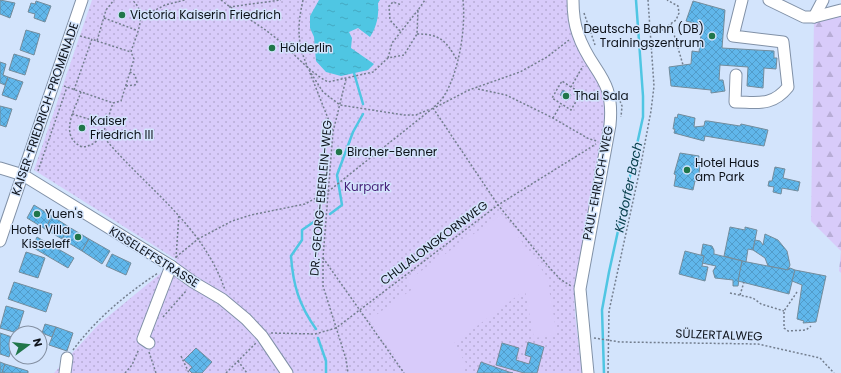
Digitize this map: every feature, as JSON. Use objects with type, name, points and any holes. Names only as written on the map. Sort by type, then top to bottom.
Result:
[{"type":"street","name":"KAISER-FRIEDRICH-PROMENADE","points":[[0,241],[82,0]]},
{"type":"street","name":"PAUL-EHRLICH-WEG","points":[[572,0],[578,34],[589,56],[606,82],[611,100],[611,113],[580,289],[588,373]]},
{"type":"street","points":[[736,75],[735,102],[771,102],[782,95],[788,87],[784,42],[733,36],[742,0]]},
{"type":"street","points":[[769,0],[804,17],[814,17],[841,10]]},
{"type":"street","points":[[814,17],[823,0]]},
{"type":"street","name":"KISSELEFFSTRASSE","points":[[0,168],[23,175],[173,262],[194,282],[222,299],[264,335],[287,373]]},
{"type":"street","points":[[146,341],[173,262]]},
{"type":"street","points":[[65,373],[67,358]]},
{"type":"path","points":[[97,41],[106,10],[114,0]]},
{"type":"path","points":[[54,83],[113,103],[121,101],[134,59],[131,52],[142,16],[140,8],[132,0]]},
{"type":"path","points":[[142,16],[185,0]]},
{"type":"path","points":[[221,0],[229,7],[272,35],[309,70],[328,82],[374,72],[388,58],[392,42],[425,0]]},
{"type":"path","points":[[229,7],[281,0]]},
{"type":"path","points":[[303,0],[298,33],[300,49],[334,132]]},
{"type":"path","points":[[67,358],[84,335],[128,292],[173,262],[198,239],[232,221],[251,215],[305,204],[330,190],[433,108],[444,97],[458,61],[463,29],[463,0]]},
{"type":"path","points":[[608,373],[607,341],[610,305],[651,111],[654,86],[648,0]]},
{"type":"path","points":[[658,33],[678,19],[680,11],[675,4],[667,0]]},
{"type":"path","points":[[400,31],[390,20],[389,6],[394,2],[402,5]]},
{"type":"path","points":[[388,58],[404,55],[417,34],[418,10]]},
{"type":"path","points":[[104,18],[137,30]]},
{"type":"path","points":[[671,24],[683,65]]},
{"type":"path","points":[[417,34],[426,34],[445,40],[458,61]]},
{"type":"path","points":[[309,70],[323,92],[340,105],[404,115],[416,115],[469,90],[477,89],[520,72],[547,57],[578,34]]},
{"type":"path","points":[[74,90],[92,39],[131,52]]},
{"type":"path","points":[[571,87],[589,56]]},
{"type":"path","points":[[126,86],[135,85],[137,82],[135,75],[130,72]]},
{"type":"path","name":"DR.-GEORG-EBERLEIN-WEG","points":[[346,79],[334,132],[330,190],[322,258],[323,286],[346,359],[348,373]]},
{"type":"path","points":[[562,82],[571,87],[581,93],[571,110],[552,98],[562,82]]},
{"type":"path","points":[[38,171],[67,87]]},
{"type":"path","points":[[477,89],[506,95],[553,118],[561,104]]},
{"type":"path","points":[[81,92],[72,114],[69,130],[71,138],[76,144],[82,147],[95,144],[102,135],[113,103]]},
{"type":"path","points":[[433,108],[498,205],[560,278],[566,284],[580,289]]},
{"type":"path","points":[[72,114],[105,124]]},
{"type":"path","name":"CHULALONGKORNWEG","points":[[264,335],[316,334],[336,328],[498,205],[600,142],[589,139],[553,118]]},
{"type":"path","points":[[102,135],[117,153],[179,214],[218,268],[225,290]]},
{"type":"path","points":[[173,262],[179,214]]},
{"type":"path","points":[[322,258],[404,373]]},
{"type":"path","points":[[158,322],[194,282]]},
{"type":"path","points":[[740,295],[744,282]]},
{"type":"path","points":[[797,292],[784,311],[784,328],[788,331],[806,330],[811,326]]},
{"type":"path","points":[[730,293],[753,298],[761,304],[784,311]]},
{"type":"path","points":[[226,373],[264,335]]},
{"type":"path","name":"SÜLZERTALWEG","points":[[596,338],[620,342],[758,344],[820,358],[834,373]]},
{"type":"path","points":[[125,373],[132,365],[146,341]]},
{"type":"path","points":[[146,341],[156,373]]},
{"type":"path","points":[[181,356],[189,373]]},
{"type":"path","points":[[238,362],[247,373]]},
{"type":"green space","name":"Kurpark","points":[[92,0],[569,0],[600,80],[608,113],[574,290],[575,314],[582,373],[54,373],[99,324],[177,260],[34,170]]},
{"type":"green space","points":[[841,14],[841,251],[811,221],[814,17]]},
{"type":"green space","points":[[502,214],[547,277],[557,335],[534,338],[525,290],[453,344],[468,366],[459,373],[407,373],[369,320],[414,288],[407,281]]},
{"type":"green space","points":[[841,251],[841,273],[839,271]]},
{"type":"water","points":[[319,0],[380,0],[378,3],[377,21],[370,37],[358,28],[349,32],[352,38],[351,48],[374,64],[368,70],[341,76],[326,72],[316,61],[314,37],[310,28],[310,16]]},
{"type":"building","points":[[0,0],[15,3],[10,18],[0,14]]},
{"type":"building","points":[[36,1],[51,6],[45,22],[34,18],[35,14],[28,12],[31,3],[35,4]]},
{"type":"building","name":"Deutsche Bahn (DB) Trainingszentrum","points":[[693,1],[725,10],[722,48],[774,51],[774,58],[777,58],[776,69],[764,68],[763,88],[747,86],[748,67],[720,65],[719,80],[723,80],[725,91],[711,93],[711,90],[671,86],[669,67],[691,64],[692,51],[699,52],[702,25],[686,21]]},
{"type":"building","points":[[26,30],[40,34],[34,55],[20,50]]},
{"type":"building","points":[[14,54],[30,59],[25,75],[9,70]]},
{"type":"building","points":[[0,62],[6,64],[3,75],[8,77],[5,85],[0,83]]},
{"type":"building","points":[[8,77],[23,82],[16,100],[2,95]]},
{"type":"building","points":[[563,90],[571,95],[568,100],[560,95]]},
{"type":"building","points":[[0,106],[12,109],[6,127],[0,125]]},
{"type":"building","points":[[678,114],[695,118],[694,127],[704,126],[705,121],[708,121],[740,126],[741,124],[768,130],[764,146],[705,136],[704,141],[674,133],[675,129],[673,129],[675,117],[677,118]]},
{"type":"building","name":"Hotel Haus am Park","points":[[680,153],[699,156],[698,165],[700,166],[698,181],[695,181],[693,190],[674,186],[676,175],[674,174]]},
{"type":"building","points":[[775,167],[785,169],[783,178],[800,182],[798,191],[782,188],[781,194],[773,192],[774,187],[768,186],[769,181],[772,181]]},
{"type":"building","points":[[34,205],[52,216],[45,229],[27,218]]},
{"type":"building","points":[[52,216],[69,227],[62,239],[45,229]]},
{"type":"building","points":[[69,227],[89,239],[82,251],[62,239]]},
{"type":"building","points":[[730,227],[745,230],[745,227],[757,230],[753,250],[748,249],[746,262],[724,256]]},
{"type":"building","points":[[765,234],[778,240],[787,251],[790,265],[788,270],[768,266],[765,258],[753,250],[755,240],[760,241],[763,245]]},
{"type":"building","points":[[37,237],[74,258],[68,268],[32,247]]},
{"type":"building","points":[[89,239],[110,251],[102,264],[82,251]]},
{"type":"building","points":[[703,244],[712,246],[714,254],[742,261],[738,286],[733,286],[733,280],[715,278],[713,271],[716,266],[702,263],[704,256],[701,255]]},
{"type":"building","points":[[685,251],[704,256],[702,266],[708,267],[705,281],[679,274]]},
{"type":"building","points":[[26,252],[45,258],[38,278],[19,272]]},
{"type":"building","points":[[112,254],[131,263],[126,275],[106,266]]},
{"type":"building","points":[[742,261],[795,270],[789,294],[738,281]]},
{"type":"building","points":[[795,270],[826,276],[816,322],[803,323],[804,321],[797,319],[802,285],[792,281]]},
{"type":"building","points":[[14,282],[52,294],[46,312],[8,299]]},
{"type":"building","points":[[6,306],[24,311],[20,325],[8,325],[8,330],[0,328]]},
{"type":"building","points":[[45,324],[56,327],[52,337],[48,335],[48,325]]},
{"type":"building","points":[[56,327],[73,333],[67,351],[49,345]]},
{"type":"building","points":[[0,333],[8,336],[8,357],[0,354]]},
{"type":"building","points":[[528,342],[544,347],[537,373],[524,373],[496,365],[502,343],[519,348],[516,360],[529,364],[531,357],[525,355]]},
{"type":"building","points":[[196,348],[212,362],[202,373],[192,373],[189,370],[192,367],[184,360]]},
{"type":"building","points":[[0,362],[5,364],[2,373],[0,373]]},
{"type":"building","points":[[481,362],[509,372],[513,373],[477,373]]},
{"type":"building","points":[[5,364],[28,371],[28,373],[2,373]]},
{"type":"waterway","name":"Kirdorfer Bach","points":[[604,373],[602,310],[643,117],[643,96],[636,0]]},
{"type":"waterway","points":[[354,73],[363,104]]},
{"type":"waterway","points":[[330,214],[342,205],[337,175],[353,132],[363,114]]},
{"type":"waterway","points":[[316,329],[305,312],[295,286],[291,256],[302,240],[302,230],[318,219]]},
{"type":"waterway","points":[[318,338],[326,361],[326,373]]},
{"type":"place","name":"Victoria Kaiserin Friedrich","points":[[122,15]]},
{"type":"place","name":"Deutsche Bahn (DB) Trainingszentrum","points":[[712,36]]},
{"type":"place","name":"Hölderlin","points":[[272,48]]},
{"type":"place","name":"Thai Sala","points":[[566,96]]},
{"type":"place","name":"Kaiser Friedrich III","points":[[82,128]]},
{"type":"place","name":"Bircher-Benner","points":[[339,152]]},
{"type":"place","name":"Hotel Haus am Park","points":[[687,170]]},
{"type":"place","name":"Yuen's","points":[[37,214]]},
{"type":"place","name":"Hotel Villa Kisseleff","points":[[78,237]]}]
